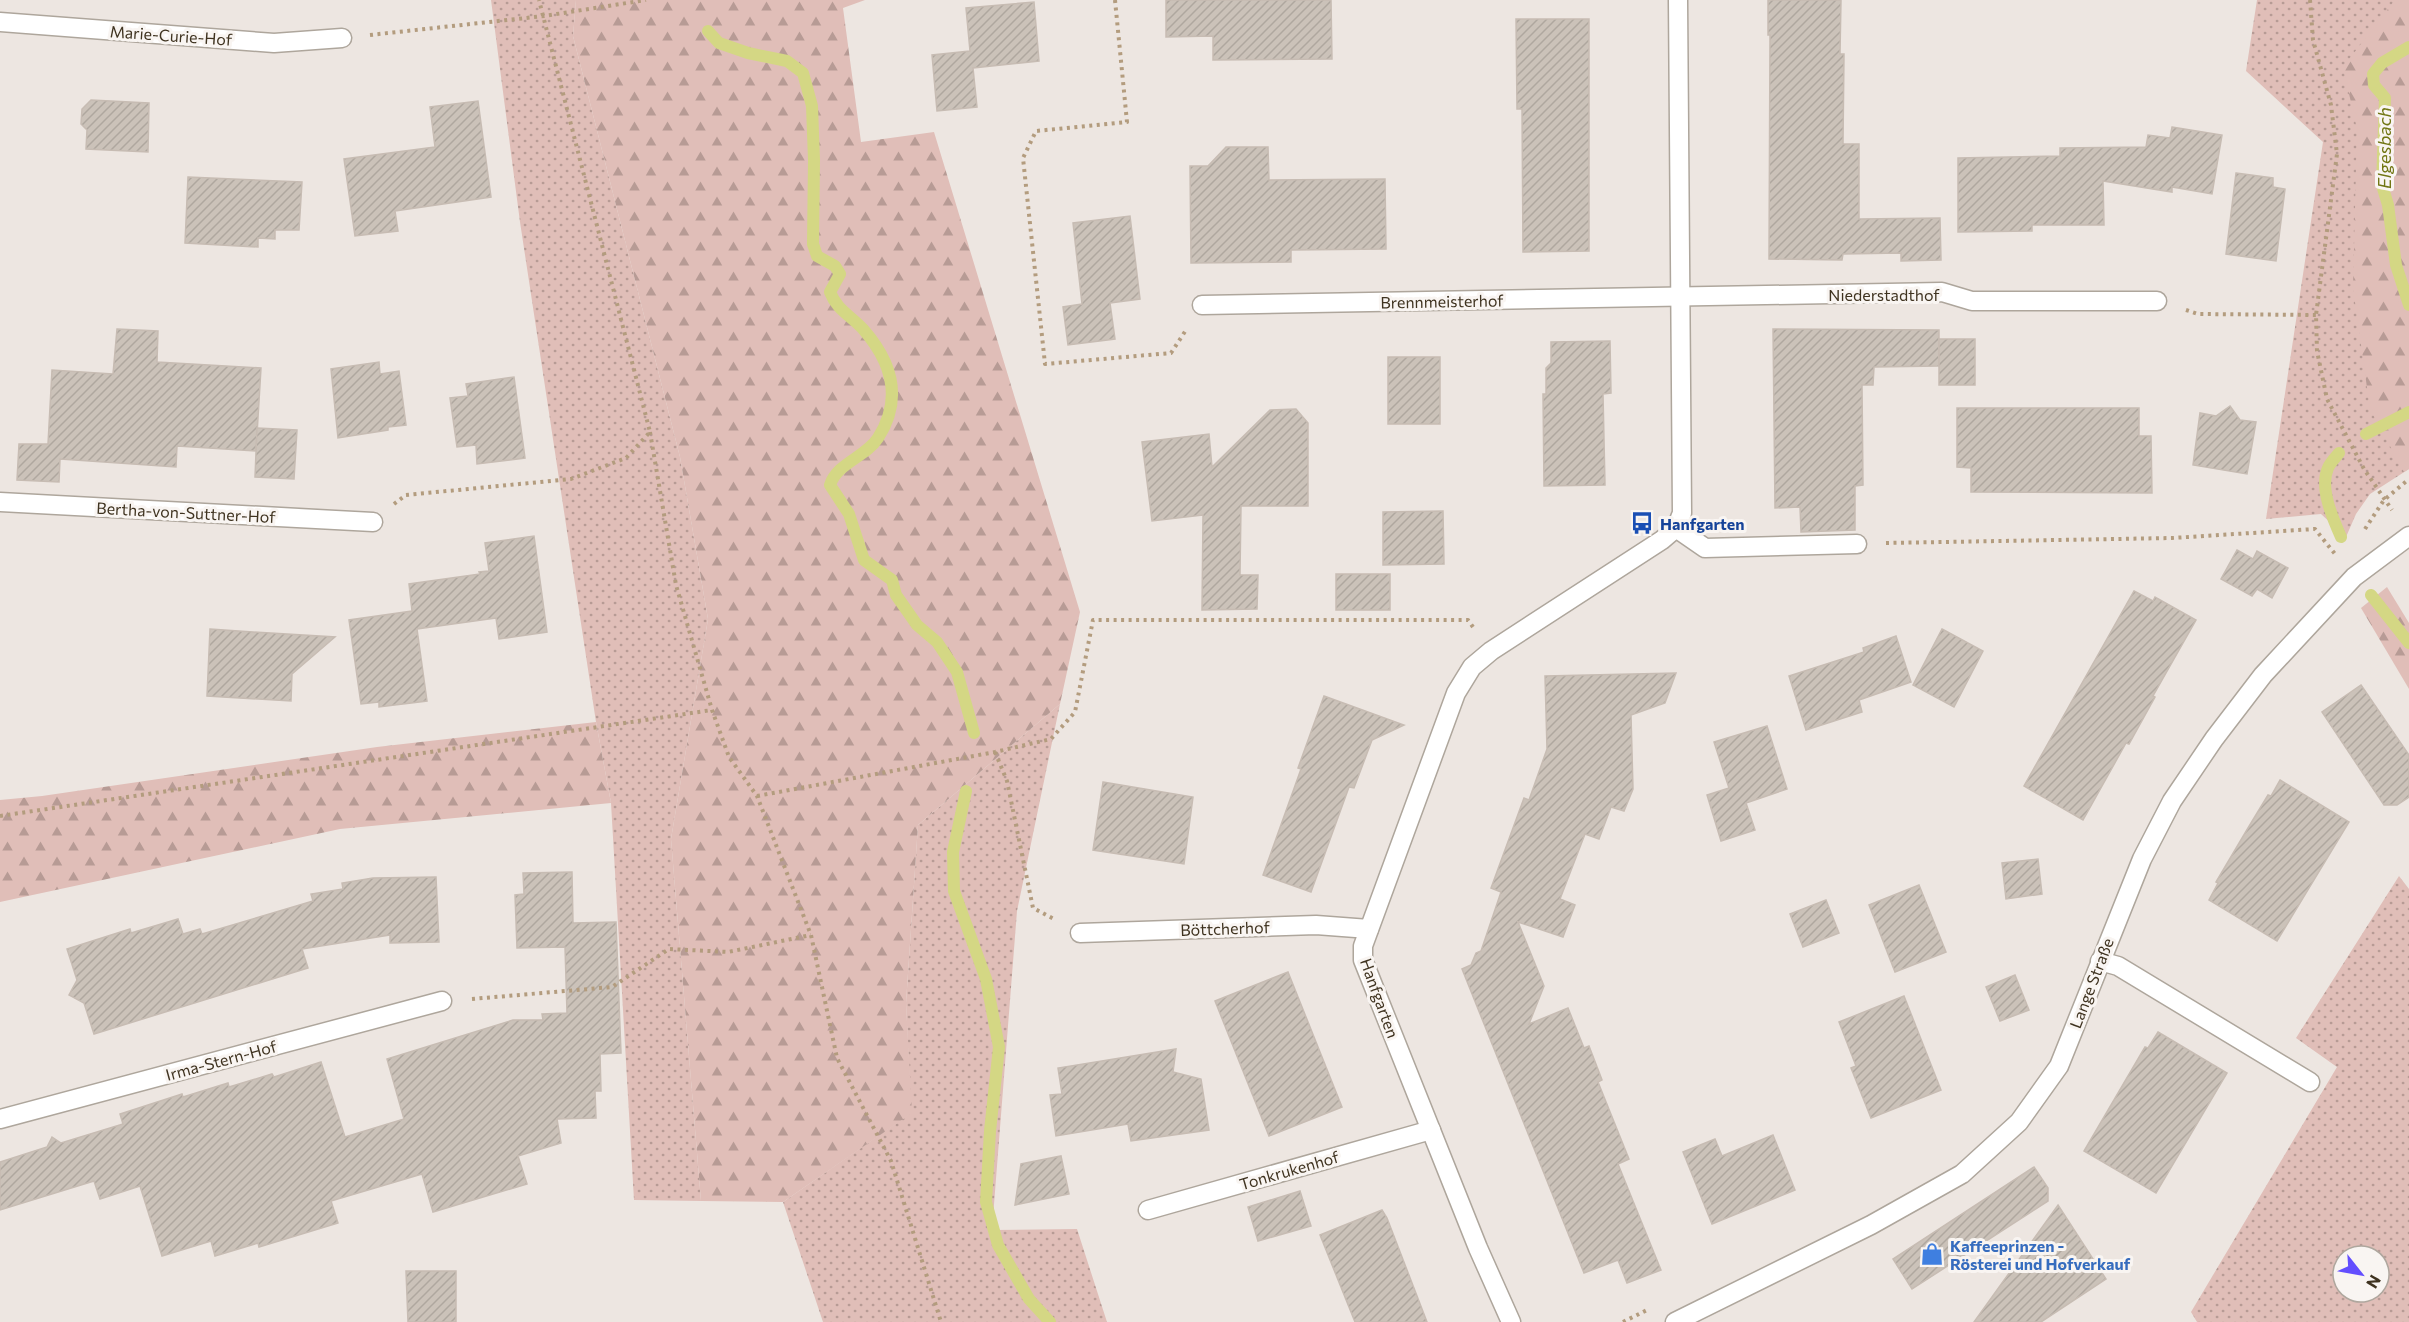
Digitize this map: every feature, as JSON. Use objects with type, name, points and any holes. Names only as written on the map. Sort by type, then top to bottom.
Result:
[{"type":"street","points":[[1678,0],[1682,513],[1676,528],[1705,548],[1857,544]]},
{"type":"street","name":"Marie-Curie-Hof","points":[[0,22],[274,43],[342,38]]},
{"type":"street","name":"Niederstadthof","points":[[1682,296],[1942,292],[1972,301],[2157,301]]},
{"type":"street","name":"Brennmeisterhof","points":[[1202,306],[1682,296]]},
{"type":"street","name":"Bertha-von-Suttner-Hof","points":[[0,502],[373,522]]},
{"type":"street","name":"Hanfgarten","points":[[1511,1322],[1478,1248],[1363,960],[1363,946],[1456,693],[1472,667],[1491,651],[1662,540],[1676,528]]},
{"type":"street","name":"Lange Straße","points":[[1675,1322],[1870,1225],[1962,1174],[2019,1122],[2058,1066],[2142,859],[2172,801],[2214,739],[2263,675],[2354,578],[2409,536]]},
{"type":"street","name":"Böttcherhof","points":[[1080,933],[1316,925],[1370,929]]},
{"type":"street","points":[[2100,961],[2118,966],[2310,1082]]},
{"type":"street","name":"Irma-Stern-Hof","points":[[0,1119],[442,1001]]},
{"type":"street","name":"Tonkrukenhof","points":[[1148,1210],[1431,1130]]},
{"type":"path","points":[[539,0],[650,432],[676,585],[711,710],[729,757],[757,796],[811,935],[837,1058],[891,1161],[941,1322]]},
{"type":"path","points":[[342,38],[544,16],[646,0]]},
{"type":"path","points":[[1115,0],[1127,122],[1036,131],[1023,158],[1045,364],[1171,353],[1202,306]]},
{"type":"path","points":[[2310,0],[2313,40],[2331,105],[2337,154],[2316,315],[2317,351],[2327,399],[2364,469],[2396,516]]},
{"type":"path","points":[[2157,301],[2198,314],[2316,315]]},
{"type":"path","points":[[373,522],[406,495],[571,479],[626,458],[650,432]]},
{"type":"path","points":[[2359,536],[2384,500],[2409,479]]},
{"type":"path","points":[[1857,544],[2172,538],[2315,529],[2354,578]]},
{"type":"path","points":[[757,796],[995,752],[1050,739],[1075,712],[1093,620],[1468,620],[1491,651]]},
{"type":"path","points":[[0,816],[711,710]]},
{"type":"path","points":[[995,752],[1007,781],[1033,908],[1080,933]]},
{"type":"path","points":[[442,1001],[612,987],[669,949],[728,951],[811,935]]},
{"type":"path","points":[[1623,1322],[1655,1306]]},
{"type":"green space","points":[[491,0],[576,0],[573,36],[680,457],[708,619],[671,839],[701,1201],[634,1200],[611,803],[596,722],[520,222]]},
{"type":"green space","points":[[576,0],[865,0],[843,8],[861,142],[934,132],[1080,612],[1060,704],[918,825],[906,1003],[912,1113],[783,1202],[701,1201],[671,839],[708,619],[680,457],[573,36]]},
{"type":"green space","points":[[2257,0],[2409,0],[2409,469],[2370,494],[2356,514],[2346,537],[2321,514],[2266,519],[2323,142],[2246,71]]},
{"type":"green space","points":[[2395,0],[2409,0],[2409,469],[2404,472],[2370,409],[2353,288],[2357,129],[2343,67]]},
{"type":"green space","points":[[2387,587],[2409,623],[2409,689],[2361,608]]},
{"type":"green space","points":[[1060,704],[1017,911],[992,1230],[1077,1229],[1107,1322],[823,1322],[783,1202],[911,1113],[906,1003],[918,825]]},
{"type":"green space","points":[[596,722],[611,803],[340,829],[0,902],[0,800],[42,796],[377,747]]},
{"type":"green space","points":[[2399,876],[2409,889],[2409,1322],[2197,1322],[2191,1312],[2337,1067],[2296,1038]]},
{"type":"building","points":[[1166,0],[1331,0],[1332,59],[1213,60],[1213,36],[1166,37]]},
{"type":"building","points":[[1768,0],[1841,0],[1840,54],[1844,54],[1843,144],[1859,144],[1859,219],[1940,218],[1941,260],[1901,261],[1901,253],[1843,254],[1842,260],[1769,259],[1770,35],[1768,35]]},
{"type":"building","points":[[1034,2],[1039,61],[973,68],[977,107],[937,111],[932,55],[970,51],[966,8]]},
{"type":"building","points":[[1516,19],[1589,19],[1589,251],[1523,252],[1522,109],[1517,109]]},
{"type":"building","points":[[91,100],[149,103],[148,152],[86,149],[87,130],[81,124],[82,109]]},
{"type":"building","points":[[478,101],[491,197],[395,211],[398,231],[355,236],[344,159],[435,147],[430,107]]},
{"type":"building","points":[[2172,127],[2222,135],[2212,194],[2172,187],[2172,192],[2103,181],[2104,225],[2032,225],[2032,231],[1958,232],[1958,158],[2060,156],[2060,148],[2146,147],[2148,135],[2170,138]]},
{"type":"building","points":[[1226,147],[1268,147],[1269,180],[1385,179],[1386,249],[1291,250],[1291,262],[1191,263],[1190,166],[1208,166]]},
{"type":"building","points":[[2236,173],[2273,178],[2273,187],[2285,189],[2276,261],[2226,254]]},
{"type":"building","points":[[188,177],[302,182],[299,230],[275,230],[275,239],[258,238],[258,247],[185,243]]},
{"type":"building","points":[[1130,216],[1140,299],[1110,303],[1115,339],[1068,345],[1063,307],[1082,304],[1073,223]]},
{"type":"building","points":[[117,329],[158,331],[157,362],[261,368],[256,451],[177,446],[176,467],[60,459],[59,482],[17,480],[19,444],[48,444],[52,370],[113,374]]},
{"type":"building","points":[[1773,329],[1939,330],[1939,366],[1874,367],[1873,385],[1862,385],[1863,485],[1855,486],[1855,530],[1801,532],[1800,507],[1775,508]]},
{"type":"building","points":[[1939,339],[1975,339],[1975,385],[1939,385]]},
{"type":"building","points":[[1610,341],[1611,393],[1603,394],[1605,485],[1544,486],[1543,394],[1546,394],[1546,368],[1551,363],[1551,342]]},
{"type":"building","points":[[1388,357],[1440,357],[1440,424],[1388,424]]},
{"type":"building","points":[[379,362],[380,374],[399,371],[406,425],[338,438],[331,369]]},
{"type":"building","points":[[514,377],[525,458],[477,464],[476,445],[457,447],[450,398],[468,396],[466,384]]},
{"type":"building","points":[[2230,406],[2240,420],[2256,422],[2247,474],[2193,465],[2200,413],[2216,416]]},
{"type":"building","points":[[1957,408],[2139,408],[2139,436],[2151,436],[2152,493],[1971,492],[1971,468],[1957,467]]},
{"type":"building","points":[[1296,409],[1308,423],[1308,506],[1241,506],[1240,575],[1258,575],[1257,609],[1202,610],[1203,515],[1152,521],[1142,442],[1209,434],[1212,467],[1270,410]]},
{"type":"building","points":[[257,428],[297,430],[294,479],[255,477]]},
{"type":"building","points":[[1443,511],[1444,564],[1383,565],[1383,512]]},
{"type":"building","points":[[534,536],[547,632],[499,639],[496,618],[417,629],[427,701],[379,707],[379,702],[361,704],[349,620],[412,611],[409,584],[489,571],[485,543]]},
{"type":"building","points":[[2237,550],[2253,559],[2257,551],[2288,568],[2272,598],[2257,589],[2252,596],[2221,579]]},
{"type":"building","points":[[1336,574],[1390,574],[1390,610],[1336,610]]},
{"type":"building","points":[[2134,591],[2153,601],[2155,597],[2196,620],[2129,744],[2126,743],[2083,820],[2024,786]]},
{"type":"building","points":[[210,629],[335,637],[292,674],[291,701],[207,696]]},
{"type":"building","points":[[1942,629],[1983,651],[1954,707],[1913,685]]},
{"type":"building","points":[[1896,636],[1911,682],[1859,700],[1862,712],[1806,730],[1789,676],[1864,652],[1863,648]]},
{"type":"building","points":[[1676,673],[1665,703],[1631,715],[1633,789],[1624,811],[1611,807],[1599,839],[1585,834],[1560,899],[1575,905],[1563,937],[1518,922],[1544,986],[1529,1024],[1568,1008],[1584,1048],[1589,1046],[1602,1080],[1598,1082],[1629,1159],[1618,1164],[1661,1270],[1627,1283],[1618,1260],[1584,1273],[1462,969],[1471,965],[1476,953],[1481,951],[1501,892],[1491,888],[1524,798],[1529,800],[1547,749],[1545,676]]},
{"type":"building","points":[[2361,685],[2409,755],[2409,797],[2397,805],[2384,805],[2322,712]]},
{"type":"building","points":[[1324,696],[1404,725],[1372,740],[1354,788],[1349,787],[1311,892],[1263,875]]},
{"type":"building","points":[[1767,726],[1787,789],[1746,803],[1755,830],[1721,841],[1707,795],[1729,788],[1714,742]]},
{"type":"building","points":[[2280,780],[2349,822],[2277,941],[2209,900],[2218,883],[2216,882],[2268,795],[2271,796]]},
{"type":"building","points":[[1103,782],[1193,797],[1184,864],[1093,850]]},
{"type":"building","points":[[2038,859],[2042,894],[2006,899],[2002,863]]},
{"type":"building","points":[[572,872],[573,923],[616,922],[621,1053],[600,1054],[601,1091],[595,1091],[596,1118],[557,1119],[561,1143],[518,1156],[527,1184],[433,1212],[422,1174],[331,1201],[338,1223],[259,1247],[258,1243],[215,1256],[211,1241],[162,1256],[140,1186],[100,1199],[94,1181],[0,1210],[0,1162],[47,1147],[52,1137],[61,1143],[123,1124],[120,1114],[182,1094],[183,1097],[228,1083],[229,1087],[272,1074],[274,1077],[321,1062],[345,1137],[404,1119],[387,1059],[513,1020],[543,1020],[542,1014],[567,1013],[565,947],[517,948],[515,895],[524,894],[523,873]]},
{"type":"building","points":[[436,877],[439,942],[390,943],[390,935],[302,949],[308,968],[94,1034],[84,1003],[69,995],[77,980],[67,949],[130,929],[131,933],[178,919],[183,934],[200,929],[202,934],[313,901],[311,894],[343,889],[342,883],[373,878]]},
{"type":"building","points":[[1919,885],[1946,952],[1895,972],[1869,905]]},
{"type":"building","points":[[1826,900],[1839,933],[1803,947],[1790,914]]},
{"type":"building","points":[[1288,972],[1342,1107],[1269,1136],[1215,1001]]},
{"type":"building","points":[[2015,975],[2029,1010],[2000,1021],[1986,987]]},
{"type":"building","points":[[1904,996],[1941,1090],[1871,1118],[1851,1068],[1856,1066],[1839,1022]]},
{"type":"building","points":[[2158,1032],[2227,1073],[2156,1193],[2084,1151],[2145,1047],[2148,1048]]},
{"type":"building","points":[[1176,1049],[1173,1072],[1201,1079],[1209,1130],[1131,1141],[1128,1124],[1056,1136],[1050,1095],[1062,1094],[1058,1068]]},
{"type":"building","points":[[1773,1135],[1795,1190],[1712,1224],[1683,1152],[1715,1139],[1722,1156]]},
{"type":"building","points":[[1061,1156],[1069,1194],[1015,1205],[1021,1164]]},
{"type":"building","points":[[2034,1167],[2048,1188],[2048,1201],[1912,1289],[1893,1259]]},
{"type":"building","points":[[1300,1191],[1311,1226],[1258,1241],[1248,1207]]},
{"type":"building","points":[[2058,1205],[2106,1279],[2041,1322],[1974,1322]]},
{"type":"building","points":[[1382,1210],[1427,1322],[1355,1322],[1320,1235]]},
{"type":"building","points":[[406,1271],[456,1271],[456,1322],[408,1322]]},
{"type":"waterway","points":[[708,31],[719,43],[748,53],[787,61],[803,73],[812,106],[813,244],[817,256],[835,266],[840,274],[830,292],[836,303],[863,329],[881,354],[891,381],[892,395],[886,423],[878,438],[873,445],[845,465],[830,485],[849,514],[864,560],[892,580],[896,595],[917,625],[937,642],[957,672],[974,733]]},
{"type":"waterway","name":"Elgesbach","points":[[2409,47],[2382,63],[2373,74],[2374,85],[2385,98],[2382,185],[2388,205],[2396,265],[2409,305]]},
{"type":"waterway","name":"Elgesbach","points":[[2366,434],[2409,412]]},
{"type":"waterway","name":"Elgesbach","points":[[2339,453],[2328,468],[2325,485],[2328,503],[2341,537]]},
{"type":"waterway","name":"Elgesbach","points":[[2371,595],[2409,643]]},
{"type":"waterway","points":[[966,791],[953,852],[954,891],[986,979],[999,1047],[990,1131],[986,1202],[998,1245],[1029,1299],[1050,1322]]},
{"type":"place","name":"Hanfgarten","points":[[1642,523]]},
{"type":"place","name":"Kaffeeprinzen - Rösterei und Hofverkauf","points":[[1932,1254]]}]
